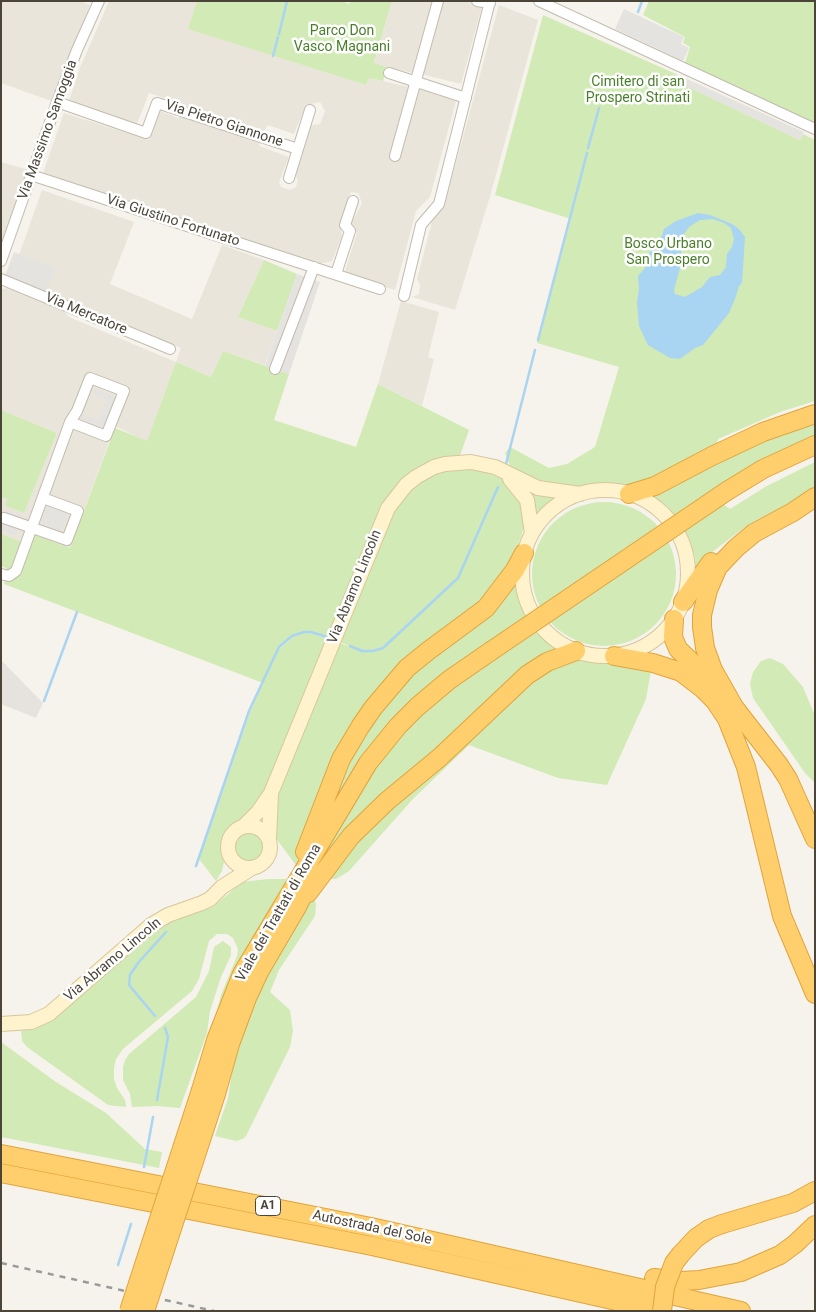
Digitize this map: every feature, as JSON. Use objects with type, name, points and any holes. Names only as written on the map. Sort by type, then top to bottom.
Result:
[{"type":"highway","points":[[629,494],[655,486],[763,432],[815,414]]},
{"type":"highway","name":"Viale dei Trattati di Roma","points":[[146,1311],[208,1092],[216,1040],[242,974],[356,781],[380,748],[398,726],[436,690],[494,654],[730,495],[763,469],[815,445]]},
{"type":"highway","name":"Viale dei Trattati di Roma","points":[[730,495],[815,456]]},
{"type":"highway","points":[[683,602],[714,557],[734,540],[754,527],[815,497]]},
{"type":"highway","points":[[734,707],[713,670],[705,648],[702,615],[708,590],[718,567],[739,545],[754,533],[793,512],[815,497]]},
{"type":"highway","points":[[279,909],[301,862],[334,774],[360,727],[381,697],[408,668],[486,608],[511,575],[524,553]]},
{"type":"highway","points":[[674,619],[673,637],[678,649],[734,707],[788,780],[815,838]]},
{"type":"highway","points":[[297,907],[351,836],[387,801],[439,758],[527,675],[546,662],[576,651]]},
{"type":"highway","name":"Viale dei Trattati di Roma","points":[[129,1311],[208,1092],[259,972],[366,783],[397,742],[416,721],[494,654]]},
{"type":"highway","points":[[614,656],[653,663],[681,672],[702,688],[715,701],[727,718],[746,767],[782,916],[815,994]]},
{"type":"highway","name":"Autostrada del Sole","points":[[1,1154],[361,1225],[741,1311]]},
{"type":"highway","name":"Autostrada del Sole","points":[[1,1173],[372,1246],[662,1311]]},
{"type":"highway","points":[[662,1311],[664,1286],[674,1263],[696,1238],[722,1224],[793,1203],[815,1191]]},
{"type":"highway","points":[[534,1263],[607,1268],[664,1280],[681,1281],[717,1278],[752,1269],[780,1254],[795,1244],[815,1225]]},
{"type":"highway","points":[[515,1277],[620,1311]]},
{"type":"street","name":"Via Massimo Samoggia","points":[[1,261],[57,102],[77,50],[100,1]]},
{"type":"street","points":[[395,156],[438,1]]},
{"type":"street","points":[[404,296],[421,224],[439,204],[490,2],[476,1]]},
{"type":"street","points":[[540,1],[815,129]]},
{"type":"street","points":[[389,73],[466,98]]},
{"type":"street","name":"Via Pietro Giannone","points":[[57,102],[146,133],[158,103],[298,148]]},
{"type":"street","name":"Via Pietro Giannone","points":[[289,178],[310,110]]},
{"type":"street","name":"Via Giustino Fortunato","points":[[31,175],[380,289]]},
{"type":"street","points":[[336,274],[350,231],[345,226],[353,201]]},
{"type":"street","points":[[275,369],[314,267]]},
{"type":"street","name":"Via Mercatore","points":[[1,279],[170,349]]},
{"type":"street","points":[[1,574],[9,576],[16,571],[70,422],[77,411],[90,378],[124,391],[106,436],[70,422]]},
{"type":"street","name":"Via Abramo Lincoln","points":[[222,887],[230,856],[228,850],[230,838],[234,832],[244,826],[258,812],[271,792],[368,554],[388,508],[397,496],[416,477],[434,467],[471,462],[494,467],[538,488],[580,494]]},
{"type":"street","name":"Via Abramo Lincoln","points":[[505,473],[527,500],[532,533]]},
{"type":"street","points":[[600,490],[629,494],[645,500],[671,522],[686,552],[687,586],[683,602],[674,619],[663,633],[648,644],[632,652],[614,656],[594,656],[560,644],[547,633],[531,612],[523,587],[524,553],[532,533],[544,516],[565,500],[580,494],[600,490]]},
{"type":"street","points":[[4,518],[67,540],[78,511],[43,498]]},
{"type":"street","name":"Via Abramo Lincoln","points":[[1,1024],[31,1022],[49,1014],[150,925],[168,915],[210,899],[222,887],[252,868],[262,864],[270,850],[271,792]]},
{"type":"street","points":[[244,826],[259,828],[269,839]]},
{"type":"street","points":[[230,856],[239,865],[252,868]]},
{"type":"shaded area","points":[[1,1],[80,1],[90,5],[54,102],[1,83]]},
{"type":"shaded area","points":[[109,1],[197,1],[189,29],[366,85],[369,78],[418,89],[456,101],[430,197],[416,211],[395,290],[344,274],[357,233],[350,226],[362,203],[358,193],[351,192],[340,224],[342,236],[332,261],[319,264],[43,173],[64,113],[149,140],[160,111],[178,118],[181,113],[260,140],[259,146],[289,157],[279,182],[281,187],[290,190],[296,187],[298,180],[294,173],[308,126],[320,124],[325,111],[320,102],[306,105],[294,134],[268,125],[264,131],[149,93],[137,124],[69,101],[79,70]]},
{"type":"shaded area","points":[[392,1],[434,1],[413,73],[374,64]]},
{"type":"shaded area","points":[[441,1],[465,1],[482,6],[461,84],[421,74]]},
{"type":"shaded area","points":[[499,5],[538,20],[491,193],[455,310],[412,297],[419,294],[420,285],[417,279],[433,218],[444,207]]},
{"type":"shaded area","points":[[624,9],[684,37],[681,44],[689,48],[683,61],[615,29]]},
{"type":"shaded area","points":[[676,74],[804,132],[800,140],[673,80]]},
{"type":"shaded area","points":[[1,162],[29,170],[1,246]]},
{"type":"shaded area","points":[[42,190],[134,222],[110,284],[192,319],[222,245],[264,260],[238,317],[277,331],[265,365],[223,351],[211,377],[176,362],[181,348],[93,310],[11,278]]},
{"type":"shaded area","points":[[14,252],[56,268],[45,294],[4,278]]},
{"type":"shaded area","points":[[297,274],[320,282],[289,374],[265,366]]},
{"type":"shaded area","points":[[8,288],[62,309],[69,317],[176,362],[147,442],[115,426],[70,548],[34,535],[30,545],[1,534],[1,497],[7,499],[5,506],[24,513],[57,433],[1,410],[2,289]]},
{"type":"shaded area","points":[[401,301],[439,312],[428,357],[434,359],[422,406],[378,384]]},
{"type":"shaded area","points":[[95,388],[118,398],[105,432],[80,422],[83,414],[98,420],[106,400],[93,394]]},
{"type":"shaded area","points":[[47,504],[69,512],[60,535],[39,528]]},
{"type":"shaded area","points":[[6,510],[22,515],[15,535],[1,530],[1,522]]},
{"type":"shaded area","points":[[1,660],[43,703],[36,718],[1,704]]},
{"type":"green space","name":"Parco Don Vasco Magnani","points":[[197,1],[342,1],[349,4],[350,1],[392,1],[374,63],[387,67],[383,81],[369,78],[366,85],[188,29]]},
{"type":"green space","points":[[649,1],[815,1],[815,123],[685,63],[690,47],[683,43],[685,37],[643,15]]},
{"type":"green space","name":"Bosco Urbano San Prospero","points":[[543,15],[676,74],[674,80],[800,140],[803,134],[815,140],[815,401],[780,412],[718,439],[716,447],[666,475],[627,486],[605,484],[559,490],[511,469],[505,453],[510,447],[549,468],[567,464],[595,447],[619,367],[537,343],[571,219],[495,195]]},
{"type":"green space","points":[[264,260],[297,274],[277,331],[238,317]]},
{"type":"green space","points":[[223,351],[289,374],[274,420],[356,447],[378,384],[469,430],[459,458],[413,473],[330,638],[318,633],[304,631],[287,639],[278,648],[271,665],[279,649],[293,637],[304,633],[311,633],[328,639],[267,791],[242,822],[235,825],[224,838],[222,846],[224,862],[222,871],[216,881],[199,859],[250,712],[263,683],[4,584],[6,568],[1,566],[1,534],[30,545],[34,535],[70,548],[115,428],[147,441],[176,362],[211,377]]},
{"type":"green space","points":[[1,410],[57,433],[24,513],[5,506],[7,499],[1,497]]},
{"type":"green space","points":[[815,422],[815,441],[720,502],[730,509],[765,487],[815,462],[815,492],[753,522],[741,530],[711,553],[696,574],[695,557],[687,534],[668,507],[652,495],[742,449]]},
{"type":"green space","points":[[463,468],[483,471],[502,479],[520,497],[525,525],[516,551],[520,588],[525,605],[538,628],[559,646],[575,654],[594,659],[614,659],[652,665],[646,699],[607,785],[558,778],[469,745],[412,800],[349,871],[336,879],[321,878],[295,864],[278,841],[273,821],[278,794],[340,643],[362,651],[340,642],[396,506],[414,487],[435,473],[462,469],[465,471]]},
{"type":"green space","points":[[529,490],[558,496],[534,515],[527,492]]},
{"type":"green space","points":[[604,502],[632,507],[655,523],[671,546],[676,574],[671,602],[655,625],[632,641],[604,646],[576,641],[553,625],[537,602],[532,574],[537,546],[553,523],[576,507]]},
{"type":"green space","points":[[770,658],[783,664],[803,687],[815,716],[815,783],[805,773],[753,698],[750,684],[753,672],[761,661]]},
{"type":"green space","points":[[249,834],[259,838],[263,848],[259,858],[249,862],[239,858],[235,848],[239,838]]},
{"type":"green space","points":[[287,879],[248,947],[216,1015],[221,995],[238,949],[233,938],[227,934],[217,934],[209,941],[199,979],[192,991],[123,1049],[116,1059],[114,1079],[117,1088],[125,1100],[126,1107],[108,1105],[27,1047],[22,1041],[21,1031],[40,1026],[49,1021],[157,929],[168,923],[213,907],[242,882]]},
{"type":"green space","points":[[314,895],[316,905],[315,916],[279,970],[270,992],[290,1010],[293,1031],[290,1047],[246,1136],[236,1141],[215,1136],[228,1098],[235,1053],[249,1014],[262,985]]},
{"type":"green space","points":[[223,941],[231,947],[231,955],[221,977],[210,1011],[207,1033],[180,1108],[157,1106],[132,1107],[130,1094],[123,1080],[125,1060],[129,1054],[196,997],[209,971],[214,947]]},
{"type":"green space","points":[[1,1042],[56,1082],[106,1113],[145,1149],[162,1152],[159,1168],[1,1137]]},
{"type":"water","points":[[698,213],[710,215],[732,224],[745,237],[742,283],[739,286],[729,313],[703,345],[695,348],[680,359],[670,358],[648,345],[639,326],[637,302],[638,276],[648,262],[648,256],[656,240],[662,236],[664,229],[676,221]],"holes":[[[713,219],[731,228],[734,239],[732,247],[727,254],[726,267],[720,275],[710,277],[702,287],[685,297],[675,294],[674,290],[681,264],[681,245],[684,234],[689,227],[700,220]]]},
{"type":"waterway","points":[[279,34],[287,1]]},
{"type":"waterway","points":[[638,12],[642,1]]},
{"type":"waterway","points":[[273,56],[278,37]]},
{"type":"waterway","points":[[588,148],[599,108]]},
{"type":"waterway","points":[[538,340],[587,153]]},
{"type":"waterway","points":[[506,464],[535,350]]},
{"type":"waterway","points":[[350,646],[362,651],[373,651],[383,648],[458,578],[498,487]]},
{"type":"waterway","points":[[44,701],[77,612]]},
{"type":"waterway","points":[[196,866],[249,711],[279,647],[292,636],[304,632],[327,637]]},
{"type":"waterway","points":[[155,1016],[129,985],[130,975],[138,963],[166,932]]},
{"type":"waterway","points":[[157,1100],[168,1037],[165,1028]]},
{"type":"waterway","points":[[144,1167],[153,1117]]},
{"type":"waterway","points":[[118,1265],[131,1224]]},
{"type":"railway","points":[[1,1263],[214,1311]]},
{"type":"park label","name":"Cimitero di san Prospero Strinati","points":[[638,90]]}]
